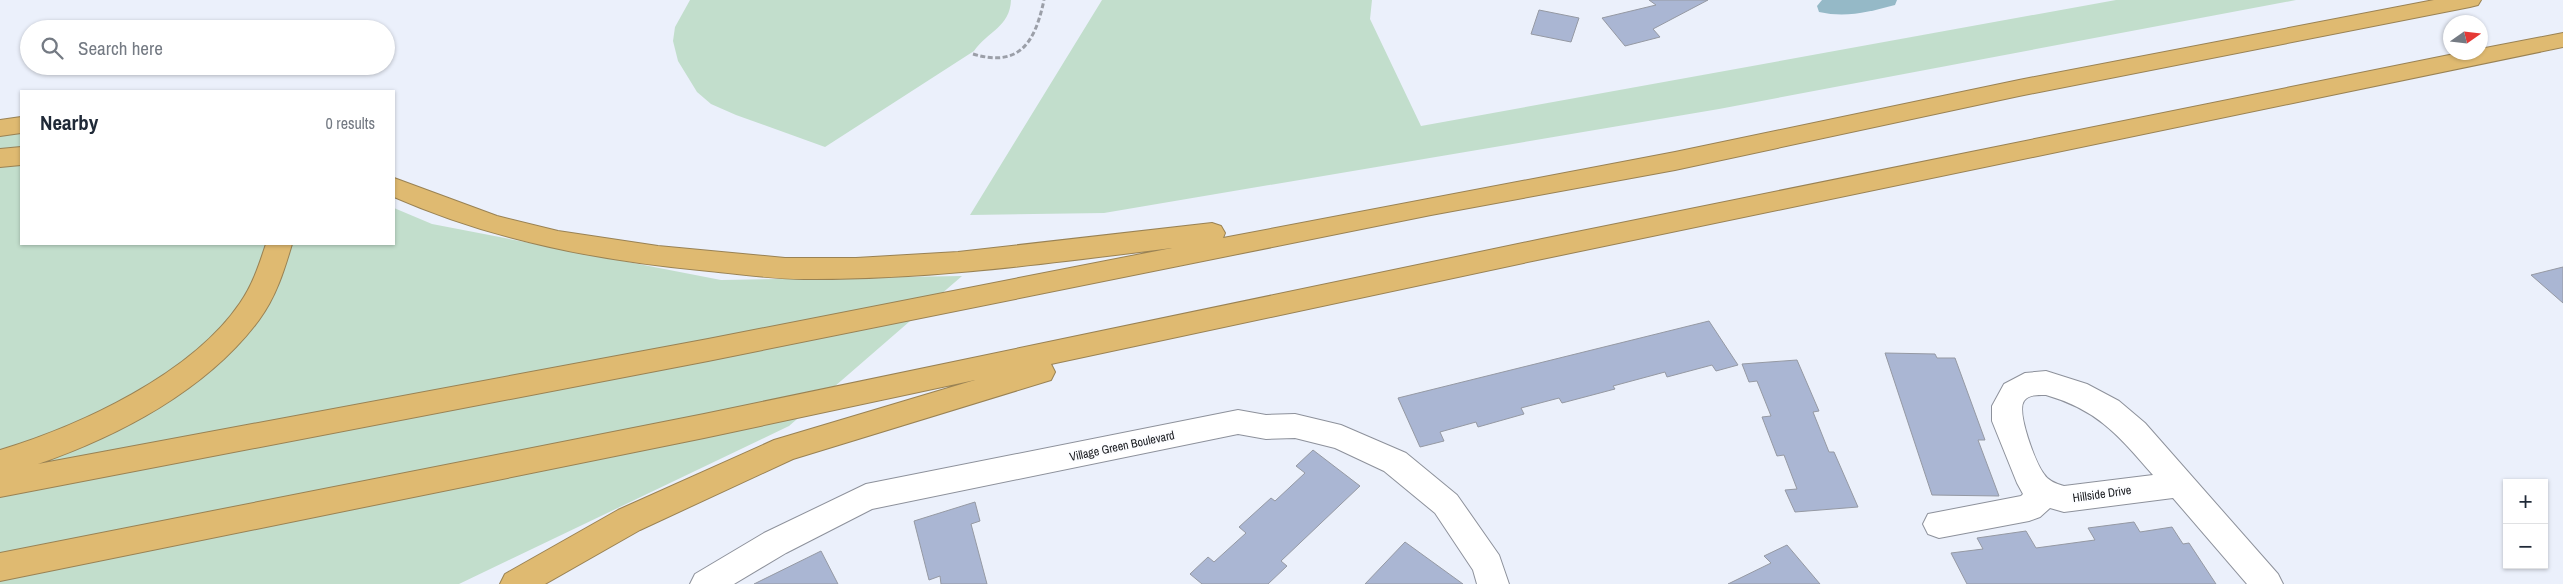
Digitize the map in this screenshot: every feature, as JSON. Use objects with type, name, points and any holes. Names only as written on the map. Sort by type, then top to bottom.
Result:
[{"type":"highway","points":[[0,484],[708,350],[1431,206],[1675,161],[2018,88],[2470,0]]},
{"type":"highway","points":[[0,566],[694,428],[1542,249],[2563,40]]},
{"type":"highway","points":[[0,117],[20,116]]},
{"type":"highway","points":[[0,128],[20,125]]},
{"type":"highway","points":[[0,158],[20,156]]},
{"type":"highway","points":[[395,187],[460,214],[521,232],[587,246],[668,258],[803,269],[907,266],[1011,257],[1431,206]]},
{"type":"highway","points":[[0,463],[57,445],[137,407],[198,364],[240,324],[263,290],[278,254],[279,245]]},
{"type":"highway","points":[[516,584],[629,520],[785,450],[1210,320]]},
{"type":"street","points":[[1939,524],[2029,508],[2046,493],[2032,483],[2025,471],[2007,421],[2007,406],[2014,392],[2024,385],[2046,383],[2077,392],[2109,409],[2134,432],[2267,584]]},
{"type":"street","name":"Village Green Boulevard","points":[[706,584],[775,543],[866,497],[1238,422],[1266,427],[1294,426],[1341,437],[1395,462],[1446,504],[1488,565],[1493,584]]},
{"type":"street","name":"Hillside Drive","points":[[2046,493],[2064,499],[2180,484]]},
{"type":"path","points":[[973,54],[985,59],[1001,60],[1021,52],[1030,40],[1042,14],[1044,0]]},
{"type":"green space","points":[[690,0],[1011,0],[1010,9],[1003,23],[974,51],[825,147],[736,115],[711,104],[697,92],[678,61],[673,41],[675,27]]},
{"type":"green space","points":[[1102,0],[1372,0],[1370,19],[1421,126],[2116,0],[2296,0],[1719,109],[1104,213],[970,215]]},
{"type":"green space","points":[[20,132],[20,245],[395,245],[395,208],[432,224],[721,280],[962,276],[789,426],[459,584],[0,584],[0,135]]},
{"type":"water","points":[[1822,0],[1897,0],[1895,5],[1876,10],[1829,14],[1819,12],[1817,6]]},
{"type":"building","points":[[1649,0],[1708,0],[1653,29],[1660,37],[1625,46],[1602,18],[1656,5]]},
{"type":"building","points":[[1539,10],[1579,18],[1571,42],[1531,34]]},
{"type":"building","points":[[2563,267],[2563,303],[2531,275]]},
{"type":"building","points":[[1709,321],[1738,365],[1716,371],[1712,365],[1667,377],[1665,372],[1613,386],[1615,389],[1562,403],[1559,398],[1521,408],[1524,414],[1478,427],[1476,422],[1440,432],[1444,441],[1420,447],[1398,398]]},
{"type":"building","points":[[1885,353],[1935,354],[1937,358],[1955,358],[1985,440],[1978,440],[1999,496],[1932,495]]},
{"type":"building","points":[[1797,360],[1819,411],[1813,412],[1829,452],[1834,452],[1858,507],[1795,512],[1785,490],[1797,489],[1784,455],[1777,456],[1762,417],[1771,416],[1757,381],[1749,382],[1742,364]]},
{"type":"building","points":[[1313,450],[1360,486],[1281,561],[1287,566],[1268,584],[1202,584],[1190,574],[1208,557],[1214,562],[1246,533],[1239,527],[1271,498],[1275,501],[1305,473],[1296,466]]},
{"type":"building","points":[[975,502],[980,521],[971,524],[987,584],[941,584],[940,576],[929,580],[914,521]]},
{"type":"building","points":[[2134,522],[2140,532],[2172,527],[2183,544],[2189,543],[2216,584],[1967,584],[1951,553],[1983,549],[1977,538],[2026,531],[2036,548],[2095,540],[2088,528]]},
{"type":"building","points":[[1405,542],[1463,584],[1365,584]]},
{"type":"building","points":[[1787,545],[1820,584],[1728,584],[1771,563],[1764,556]]},
{"type":"building","points":[[821,551],[838,584],[754,584]]}]
